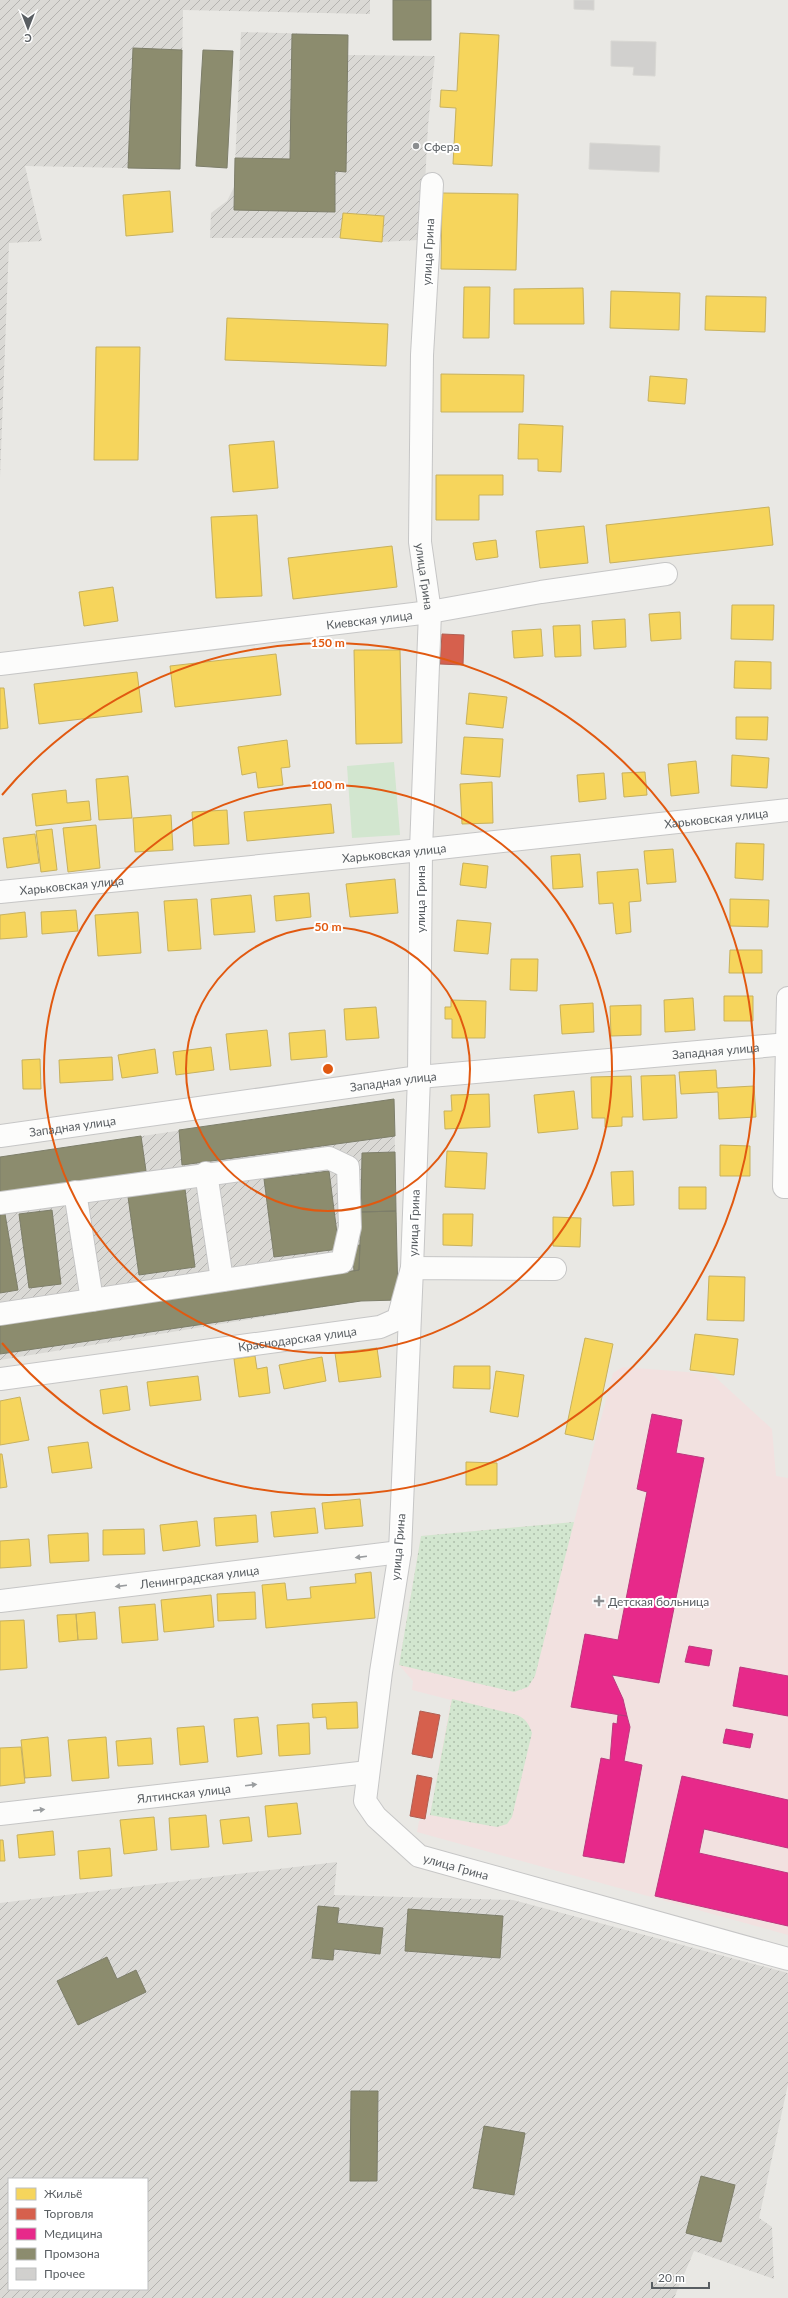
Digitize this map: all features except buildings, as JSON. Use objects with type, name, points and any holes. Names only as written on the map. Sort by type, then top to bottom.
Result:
[{"type":"street","name":"улица Грина","points":[[432,184],[422,355],[420,542],[430,612],[421,850],[419,1077],[412,1268],[400,1552],[381,1672],[365,1801],[376,1817],[419,1856],[788,1959]]},
{"type":"street","name":"Киевская улица","points":[[0,664],[430,612],[541,592],[666,574]]},
{"type":"street","name":"Харьковская улица","points":[[0,892],[421,850],[788,810]]},
{"type":"street","points":[[786,1187],[788,998]]},
{"type":"street","name":"Западная улица","points":[[0,1136],[419,1077],[788,1044]]},
{"type":"street","points":[[0,1203],[206,1173],[329,1158],[348,1167],[350,1227],[342,1262],[0,1314]]},
{"type":"street","points":[[206,1173],[222,1280]]},
{"type":"street","points":[[75,1192],[92,1300]]},
{"type":"street","points":[[412,1268],[555,1269]]},
{"type":"street","name":"Краснодарская улица","points":[[0,1379],[380,1327],[398,1319],[412,1268]]},
{"type":"street","name":"Ленинградская улица","points":[[0,1601],[400,1552]]},
{"type":"street","name":"Ялтинская улица","points":[[0,1814],[368,1772]]},
{"type":"shaded area","points":[[0,0],[370,0],[370,14],[183,10],[180,169],[25,166],[42,241],[9,243],[0,478]]},
{"type":"shaded area","points":[[241,32],[348,35],[348,55],[435,56],[428,126],[425,184],[418,240],[382,242],[340,238],[210,238],[211,213],[227,201],[234,187]]},
{"type":"shaded area","points":[[394,1099],[398,1300],[361,1301],[0,1360],[0,1157]]},
{"type":"shaded area","name":"Детская больница","points":[[623,1367],[712,1374],[772,1429],[776,1476],[788,1478],[788,1935],[417,1832],[419,1821],[430,1815],[451,1700],[412,1690],[413,1681],[399,1665],[421,1536],[574,1522],[613,1373]]},
{"type":"shaded area","points":[[337,1862],[334,1895],[513,1900],[788,1973],[788,2084],[759,2218],[772,2227],[774,2279],[694,2251],[674,2298],[0,2298],[0,1903]]},
{"type":"green space","points":[[394,762],[400,835],[352,838],[347,766]]},
{"type":"green space","points":[[574,1522],[535,1676],[528,1687],[514,1692],[399,1665],[421,1536]]},
{"type":"green space","points":[[452,1699],[517,1715],[525,1720],[530,1727],[532,1733],[512,1817],[507,1824],[497,1827],[430,1815]]},
{"type":"place","name":"Сфера","points":[[416,146]]},
{"type":"place","name":"Детская больница","points":[[599,1601]]}]
